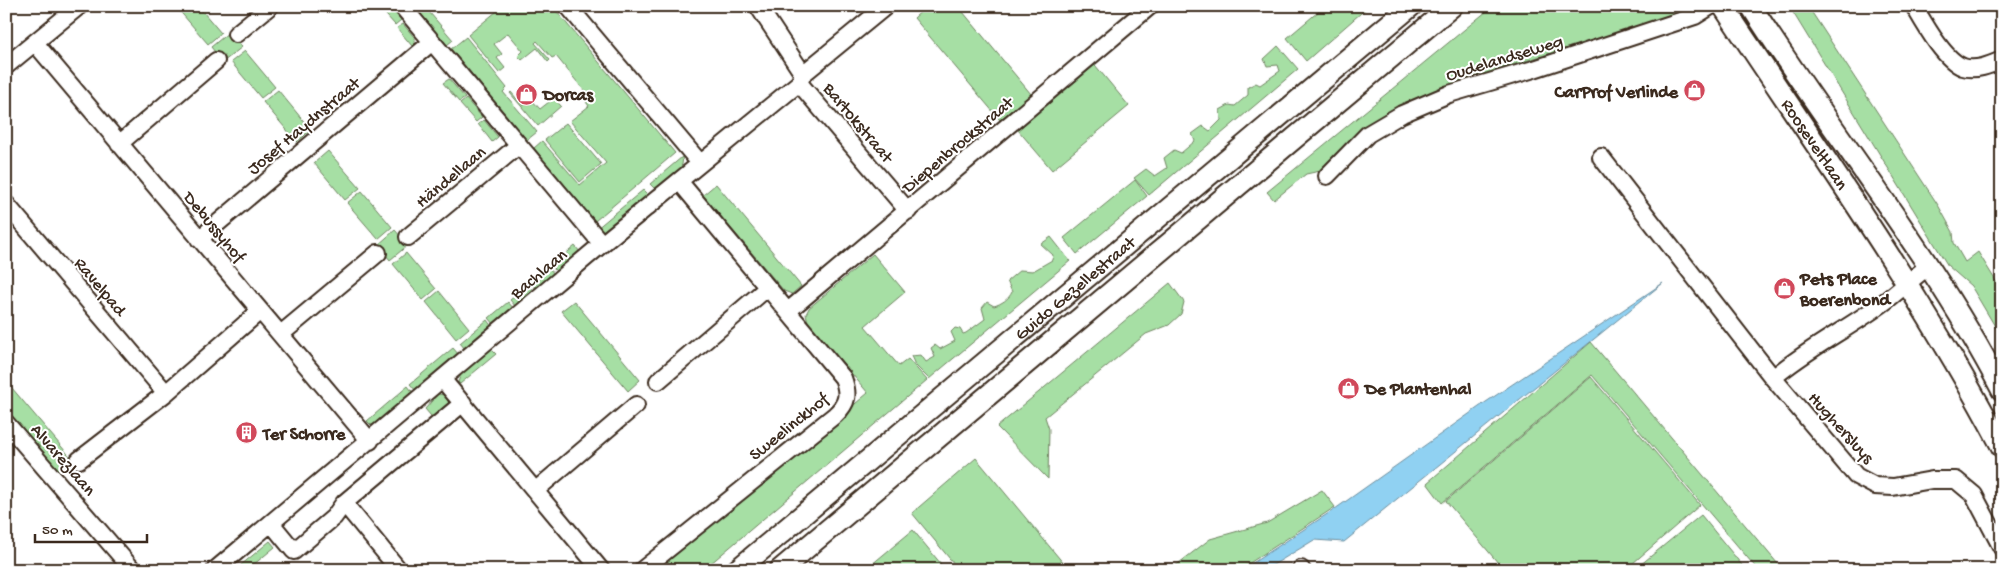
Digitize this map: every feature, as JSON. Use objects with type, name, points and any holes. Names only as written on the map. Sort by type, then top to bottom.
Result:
[{"type":"main road","name":"Guido Gezellestraat","points":[[737,570],[1411,6]]},
{"type":"main road","name":"Guido Gezellestraat","points":[[780,570],[1452,6]]},
{"type":"main road","name":"Rooseveltlaan","points":[[1723,6],[1906,282],[1965,376],[2002,446]]},
{"type":"main road","name":"Rooseveltlaan","points":[[1751,6],[1795,76],[1929,266],[2002,390]]},
{"type":"street","points":[[6,66],[79,6]]},
{"type":"street","points":[[236,34],[270,6]]},
{"type":"street","points":[[402,6],[602,244]]},
{"type":"street","points":[[568,6],[700,163]]},
{"type":"street","name":"Bartokstraat","points":[[758,6],[801,79],[908,211]]},
{"type":"street","name":"Bachlaan","points":[[215,570],[886,6]]},
{"type":"street","name":"Diepenbrockstraat","points":[[788,311],[908,211],[1132,12],[1150,6]]},
{"type":"street","name":"Oudelandseweg","points":[[1327,176],[1368,134],[1402,114],[1449,94],[1534,69],[1695,16],[1711,6]]},
{"type":"street","points":[[1914,6],[1938,46],[1963,67],[1984,67],[2002,60]]},
{"type":"street","name":"Josef Haydnstraat","points":[[199,239],[432,42]]},
{"type":"street","name":"Debussyhof","points":[[35,43],[370,441]]},
{"type":"street","points":[[119,144],[216,61]]},
{"type":"street","name":"Händellaan","points":[[408,237],[519,145]]},
{"type":"street","name":"Hughersluys","points":[[1601,157],[1773,378],[1856,476],[1875,486],[1893,487],[1932,480],[1956,480],[1974,495],[2002,548]]},
{"type":"street","name":"Sweelinckhof","points":[[642,570],[845,406],[848,392],[843,378],[679,181]]},
{"type":"street","name":"Ravelpad","points":[[6,204],[166,393]]},
{"type":"street","points":[[281,334],[378,253]]},
{"type":"street","points":[[1773,378],[1791,363],[1888,300],[1906,282],[1929,266]]},
{"type":"street","points":[[658,381],[767,288]]},
{"type":"street","points":[[79,460],[166,393],[260,311]]},
{"type":"street","points":[[443,380],[602,570]]},
{"type":"street","points":[[271,523],[294,551],[334,516],[344,503],[463,403]]},
{"type":"street","points":[[536,490],[636,405]]},
{"type":"street","name":"Alvarezlaan","points":[[6,423],[131,569]]},
{"type":"street","points":[[344,503],[399,570]]},
{"type":"green space","points":[[179,6],[198,6],[221,33],[208,44],[177,8]]},
{"type":"green space","points":[[389,6],[401,20],[395,25],[379,7]]},
{"type":"green space","points":[[414,6],[424,6],[453,40],[447,45]]},
{"type":"green space","points":[[503,6],[552,6],[675,153],[595,221],[534,148],[542,141],[580,185],[606,163],[570,121],[589,106],[586,102],[591,99],[556,56],[552,58],[537,41],[535,43],[550,60],[548,62],[537,48],[522,60],[518,56],[523,51],[508,33],[494,44],[502,54],[497,58],[505,68],[499,73],[468,35]]},
{"type":"green space","points":[[927,6],[958,6],[1031,94],[1000,120],[914,18]]},
{"type":"green space","points":[[1325,6],[1369,6],[1306,61],[1287,38]]},
{"type":"green space","points":[[1493,6],[1681,6],[1681,13],[1457,82],[1405,104],[1362,128],[1320,171],[1306,174],[1274,200],[1267,192]]},
{"type":"green space","points":[[1789,6],[1816,6],[1809,8],[1938,205],[1953,232],[1954,243],[1965,262],[1978,252],[2002,291],[2002,338],[1971,286],[1948,266]]},
{"type":"green space","points":[[403,24],[415,38],[415,43],[412,46],[397,28]]},
{"type":"green space","points":[[229,32],[242,47],[223,62],[211,47]]},
{"type":"green space","points":[[466,37],[507,88],[503,92],[537,132],[527,140],[451,49]]},
{"type":"green space","points":[[1278,46],[1298,69],[1149,195],[1134,178],[1146,169],[1155,176],[1167,168],[1164,158],[1174,150],[1181,153],[1195,141],[1192,134],[1203,126],[1210,131],[1221,120],[1220,110],[1229,105],[1235,106],[1248,95],[1248,87],[1256,83],[1260,85],[1280,71],[1278,65],[1267,66],[1264,59]]},
{"type":"green space","points":[[245,51],[275,87],[261,98],[231,62]]},
{"type":"green space","points":[[1095,65],[1129,106],[1052,170],[1018,130]]},
{"type":"green space","points":[[449,79],[465,98],[459,102],[443,83]]},
{"type":"green space","points":[[278,90],[311,130],[297,142],[263,102]]},
{"type":"green space","points":[[511,92],[523,106],[531,99],[540,109],[554,98],[561,106],[538,126]]},
{"type":"green space","points":[[466,99],[482,117],[476,122],[460,104]]},
{"type":"green space","points":[[484,120],[498,137],[492,142],[478,124]]},
{"type":"green space","points":[[566,123],[601,164],[580,182],[545,140]]},
{"type":"green space","points":[[328,151],[360,188],[345,200],[314,163]]},
{"type":"green space","points":[[682,157],[681,167],[678,171],[670,180],[656,190],[650,184]]},
{"type":"green space","points":[[1135,180],[1147,196],[1077,254],[1064,238]]},
{"type":"green space","points":[[716,184],[801,286],[792,294],[784,291],[703,195]]},
{"type":"green space","points":[[643,190],[649,196],[605,232],[596,229]]},
{"type":"green space","points":[[362,191],[392,227],[378,239],[347,203]]},
{"type":"green space","points":[[395,230],[408,245],[390,260],[378,245]]},
{"type":"green space","points":[[1051,237],[1070,261],[929,379],[915,365],[911,356],[921,355],[926,362],[935,357],[931,348],[935,345],[940,349],[955,341],[951,332],[955,328],[960,329],[963,334],[985,319],[982,308],[987,302],[994,306],[1011,295],[1012,292],[1007,281],[1020,270],[1033,271],[1052,260],[1053,255],[1041,244]]},
{"type":"green space","points":[[575,246],[581,253],[558,273],[551,266]]},
{"type":"green space","points":[[406,253],[436,289],[423,300],[393,264]]},
{"type":"green space","points":[[873,254],[905,292],[865,326],[899,366],[908,359],[927,380],[703,570],[657,570],[868,393],[808,322],[806,314],[809,308]]},
{"type":"green space","points":[[549,268],[555,275],[537,290],[531,283]]},
{"type":"green space","points":[[1170,283],[1184,302],[1181,314],[1169,325],[1146,334],[1045,417],[1049,429],[1048,479],[997,427]]},
{"type":"green space","points":[[528,285],[534,292],[516,307],[510,300]]},
{"type":"green space","points":[[439,291],[469,328],[456,339],[426,302]]},
{"type":"green space","points":[[574,301],[640,380],[628,391],[561,311]]},
{"type":"green space","points":[[508,302],[514,309],[495,325],[489,318]]},
{"type":"green space","points":[[487,320],[492,327],[465,349],[460,343]]},
{"type":"green space","points":[[1591,342],[1783,570],[1758,570],[1592,375],[1442,503],[1427,483]]},
{"type":"green space","points":[[453,348],[459,355],[416,391],[410,384]]},
{"type":"green space","points":[[491,349],[496,354],[460,384],[458,382],[461,374]]},
{"type":"green space","points":[[1591,377],[1700,505],[1625,570],[1504,570],[1446,501]]},
{"type":"green space","points":[[6,381],[72,459],[59,471],[6,410]]},
{"type":"green space","points":[[408,386],[414,394],[377,424],[371,425],[367,421]]},
{"type":"green space","points":[[438,394],[446,395],[449,404],[436,416],[431,416],[425,409]]},
{"type":"green space","points":[[976,458],[1069,570],[959,570],[912,513]]},
{"type":"green space","points":[[1322,490],[1335,507],[1239,570],[1170,570],[1210,539],[1267,523]]},
{"type":"green space","points":[[1701,515],[1746,570],[1634,570]]},
{"type":"green space","points":[[913,530],[946,570],[865,570]]},
{"type":"green space","points":[[270,541],[275,547],[247,570],[235,570]]},
{"type":"water","points":[[1663,283],[1344,542],[1314,540],[1265,570],[1242,570],[1335,509],[1486,402]]},
{"type":"place","name":"CarProf Verlinde","points":[[1694,91]]},
{"type":"place","name":"Dorcas","points":[[527,94]]},
{"type":"place","name":"Pets Place Boerenbond","points":[[1784,288]]},
{"type":"place","name":"De Plantenhal","points":[[1349,388]]},
{"type":"place","name":"Ter Schorre","points":[[247,433]]}]
